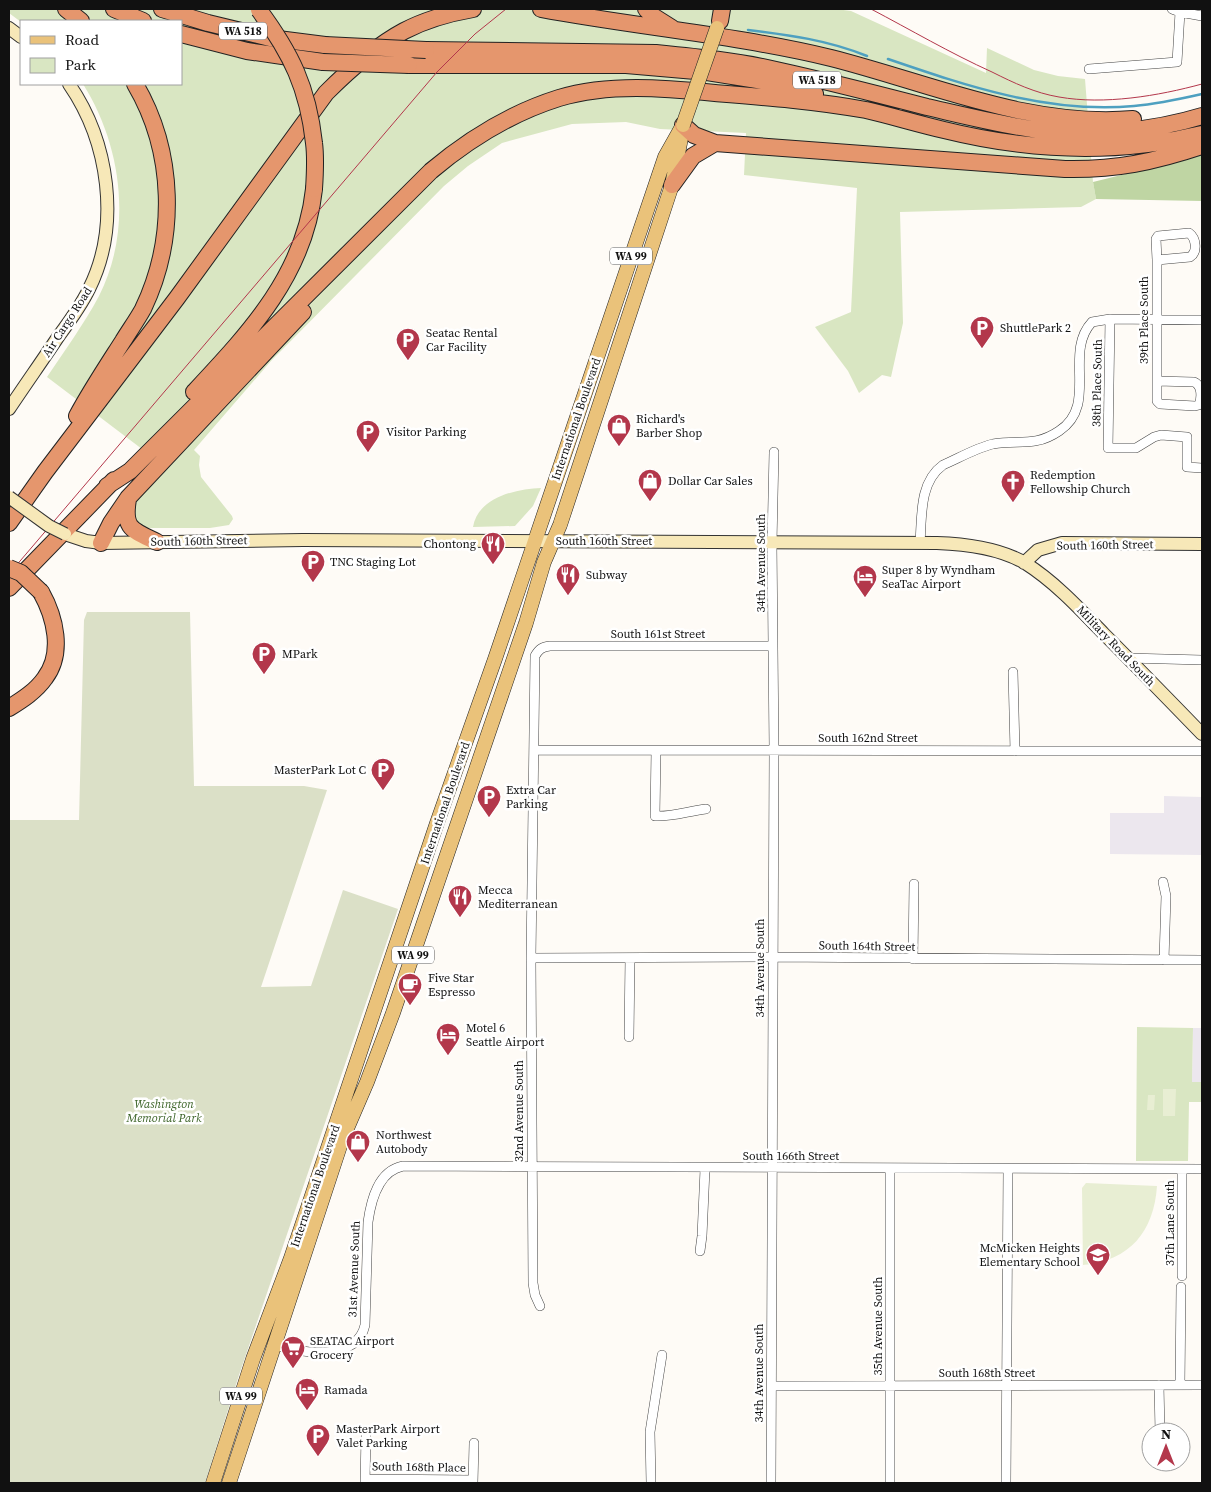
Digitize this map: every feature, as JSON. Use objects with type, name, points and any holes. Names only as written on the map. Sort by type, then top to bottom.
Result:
[{"type":"highway","points":[[66,9],[80,20]]},
{"type":"highway","points":[[114,9],[141,20]]},
{"type":"highway","name":"WA 518","points":[[162,9],[208,23],[270,38],[325,45],[426,50],[656,53],[692,56],[775,69],[970,118],[1048,131],[1116,131],[1184,121],[1202,116]]},
{"type":"highway","points":[[9,588],[108,486],[228,355],[260,317],[290,272],[312,209],[315,144],[304,91],[297,71],[278,36],[258,9]]},
{"type":"highway","points":[[9,523],[326,93],[345,74],[404,31],[432,19],[473,9]]},
{"type":"highway","points":[[541,9],[680,32],[761,43],[831,58],[996,106],[1040,114],[1088,120],[1126,120],[1202,110]]},
{"type":"highway","points":[[646,9],[664,24],[680,32]]},
{"type":"highway","name":"WA 518","points":[[182,34],[247,51],[324,62],[409,66],[626,65],[707,72],[775,84],[836,100],[867,111],[970,136],[1031,146],[1066,149],[1141,145],[1202,134]]},
{"type":"highway","points":[[45,472],[80,409],[142,311],[162,257],[168,195],[164,161],[153,122],[134,85]]},
{"type":"highway","points":[[108,486],[130,471],[405,196],[446,158],[485,130],[531,108],[560,98],[587,92],[622,89],[661,88],[812,102],[867,111]]},
{"type":"highway","points":[[683,125],[694,135],[714,143],[1065,169],[1096,170],[1124,167],[1159,160],[1202,146]]},
{"type":"highway","points":[[672,185],[693,156],[714,143]]},
{"type":"highway","points":[[101,543],[111,523],[128,498],[381,229],[405,196]]},
{"type":"highway","points":[[128,498],[125,514],[128,525],[138,533],[157,542]]},
{"type":"highway","points":[[9,568],[21,573],[41,592],[50,608],[54,623],[55,646],[51,668],[46,678],[35,689],[9,708]]},
{"type":"main road","name":"International Boulevard","points":[[229,1483],[341,1142],[367,1082],[393,1013],[526,623],[544,562],[571,492],[672,185],[683,125],[722,13]]},
{"type":"main road","points":[[9,28],[20,36]]},
{"type":"main road","name":"Air Cargo Road","points":[[9,409],[89,290],[99,266],[105,239],[106,180],[102,155],[88,114],[70,85]]},
{"type":"main road","name":"International Boulevard","points":[[214,1483],[253,1359],[294,1248],[665,157],[683,125]]},
{"type":"main road","name":"South 160th Street","points":[[9,497],[49,526],[74,538],[101,543],[303,540],[920,543],[960,544],[982,548],[1024,563],[1038,550],[1062,543],[1202,544]]},
{"type":"main road","name":"Military Road South","points":[[1024,563],[1056,586],[1202,734]]},
{"type":"main road","points":[[272,1309],[270,1334],[275,1345]]},
{"type":"street","points":[[1088,69],[1177,62],[1176,10],[1202,16]]},
{"type":"street","name":"39th Place South","points":[[1156,260],[1190,257],[1195,252],[1194,238],[1189,233],[1158,236],[1156,239],[1156,260],[1156,320],[1157,401],[1160,404],[1199,405],[1200,386],[1198,383],[1157,381]]},
{"type":"street","points":[[920,543],[924,497],[928,482],[938,469],[943,465],[991,445],[1041,440],[1061,430],[1069,422],[1078,408],[1080,395],[1080,343],[1092,322],[1110,318],[1202,320]]},
{"type":"street","name":"38th Place South","points":[[1110,318],[1108,448],[1136,448],[1154,437],[1161,436],[1187,437],[1188,467],[1202,468]]},
{"type":"street","name":"34th Avenue South","points":[[771,1483],[774,750],[772,543],[774,452]]},
{"type":"street","name":"South 161st Street","points":[[543,647],[773,646]]},
{"type":"street","name":"32nd Avenue South","points":[[540,1306],[535,1295],[533,1283],[531,958],[534,662],[538,651],[543,647]]},
{"type":"street","points":[[1128,658],[1202,660]]},
{"type":"street","points":[[1013,672],[1015,751]]},
{"type":"street","name":"South 162nd Street","points":[[534,750],[1202,751]]},
{"type":"street","points":[[656,751],[655,816],[670,817],[706,809]]},
{"type":"street","points":[[1163,882],[1166,896],[1164,960]]},
{"type":"street","points":[[913,959],[914,884]]},
{"type":"street","name":"South 164th Street","points":[[531,958],[772,957],[1202,960]]},
{"type":"street","points":[[629,1037],[630,958]]},
{"type":"street","name":"South 166th Street","points":[[384,1176],[396,1168],[408,1166],[1202,1169]]},
{"type":"street","points":[[700,1251],[704,1168]]},
{"type":"street","name":"35th Avenue South","points":[[890,1168],[890,1483]]},
{"type":"street","points":[[1006,1483],[1008,1168]]},
{"type":"street","name":"37th Lane South","points":[[1182,1169],[1182,1276]]},
{"type":"street","name":"31st Avenue South","points":[[275,1345],[287,1349],[337,1351],[348,1348],[353,1344],[364,1329],[368,1222],[373,1199],[384,1176]]},
{"type":"street","points":[[1180,1385],[1181,1287]]},
{"type":"street","points":[[652,1483],[650,1432],[662,1354]]},
{"type":"street","points":[[1159,1385],[1160,1422]]},
{"type":"street","name":"South 168th Street","points":[[772,1386],[1202,1386]]},
{"type":"street","points":[[365,1481],[366,1434]]},
{"type":"street","points":[[473,1482],[474,1443]]},
{"type":"street","name":"South 168th Place","points":[[365,1481],[473,1482]]},
{"type":"shaded area","points":[[1164,796],[1202,797],[1202,855],[1110,854],[1110,813],[1164,813]]},
{"type":"shaded area","points":[[1193,1028],[1202,1028],[1202,1082],[1192,1082]]},
{"type":"green space","points":[[9,9],[836,9],[851,11],[986,73],[987,48],[1034,70],[1058,76],[1085,79],[1096,199],[1081,207],[900,212],[903,323],[891,377],[882,375],[859,393],[848,371],[815,327],[851,312],[857,188],[744,175],[746,133],[660,129],[626,122],[572,124],[502,143],[468,166],[444,186],[271,361],[194,450],[200,456],[201,477],[232,516],[233,519],[229,525],[210,528],[146,528],[139,526],[131,511],[137,499],[167,468],[47,377],[81,327],[99,296],[110,270],[116,243],[119,216],[118,188],[114,161],[107,134],[84,85],[182,85],[182,20],[20,21],[9,13]]},
{"type":"green space","points":[[1202,155],[1202,201],[1096,199],[1093,182]]},
{"type":"green space","points":[[541,488],[533,506],[515,526],[473,527],[476,517],[482,508],[490,502],[510,493]]},
{"type":"green space","name":"Washington Memorial Park","points":[[87,612],[190,612],[194,786],[304,786],[327,790],[261,987],[311,986],[343,890],[398,909],[239,1375],[205,1483],[9,1483],[9,820],[79,820],[84,620]]},
{"type":"green space","points":[[1137,1027],[1193,1028],[1192,1082],[1202,1082],[1202,1102],[1189,1102],[1188,1161],[1136,1161]]},
{"type":"green space","points":[[1163,1089],[1176,1089],[1175,1116],[1163,1116]]},
{"type":"green space","points":[[1148,1095],[1155,1095],[1154,1110],[1147,1110]]},
{"type":"green space","points":[[1086,1183],[1157,1186],[1151,1217],[1145,1230],[1136,1241],[1114,1257],[1083,1265],[1082,1188]]},
{"type":"waterway","points":[[748,30],[823,42],[867,56]]},
{"type":"waterway","points":[[888,59],[948,79],[1009,96],[1071,106],[1134,106],[1160,103],[1202,94]]},
{"type":"tram line","points":[[9,574],[437,72],[475,34],[506,9]]},
{"type":"tram line","points":[[871,9],[976,65],[1025,87],[1050,95],[1076,99],[1112,100],[1167,92],[1202,84]]},
{"type":"place","name":"ShuttlePark 2","points":[[982,349]]},
{"type":"place","name":"Seatac Rental Car Facility","points":[[408,361]]},
{"type":"place","name":"Richard's Barber Shop","points":[[619,447]]},
{"type":"place","name":"Visitor Parking","points":[[368,453]]},
{"type":"place","name":"Dollar Car Sales","points":[[650,502]]},
{"type":"place","name":"Redemption Fellowship Church","points":[[1013,503]]},
{"type":"place","name":"Chontong","points":[[493,565]]},
{"type":"place","name":"TNC Staging Lot","points":[[313,583]]},
{"type":"place","name":"Subway","points":[[568,596]]},
{"type":"place","name":"Super 8 by Wyndham SeaTac Airport","points":[[865,598]]},
{"type":"place","name":"MPark","points":[[264,675]]},
{"type":"place","name":"MasterPark Lot C","points":[[383,791]]},
{"type":"place","name":"Extra Car Parking","points":[[489,818]]},
{"type":"place","name":"Mecca Mediterranean","points":[[460,918]]},
{"type":"place","name":"Five Star Espresso","points":[[410,1006]]},
{"type":"place","name":"Motel 6 Seattle Airport","points":[[448,1056]]},
{"type":"place","name":"Northwest Autobody","points":[[358,1163]]},
{"type":"place","name":"McMicken Heights Elementary School","points":[[1098,1276]]},
{"type":"place","name":"SEATAC Airport Grocery","points":[[293,1369]]},
{"type":"place","name":"Ramada","points":[[307,1411]]},
{"type":"place","name":"MasterPark Airport Valet Parking","points":[[318,1457]]}]
